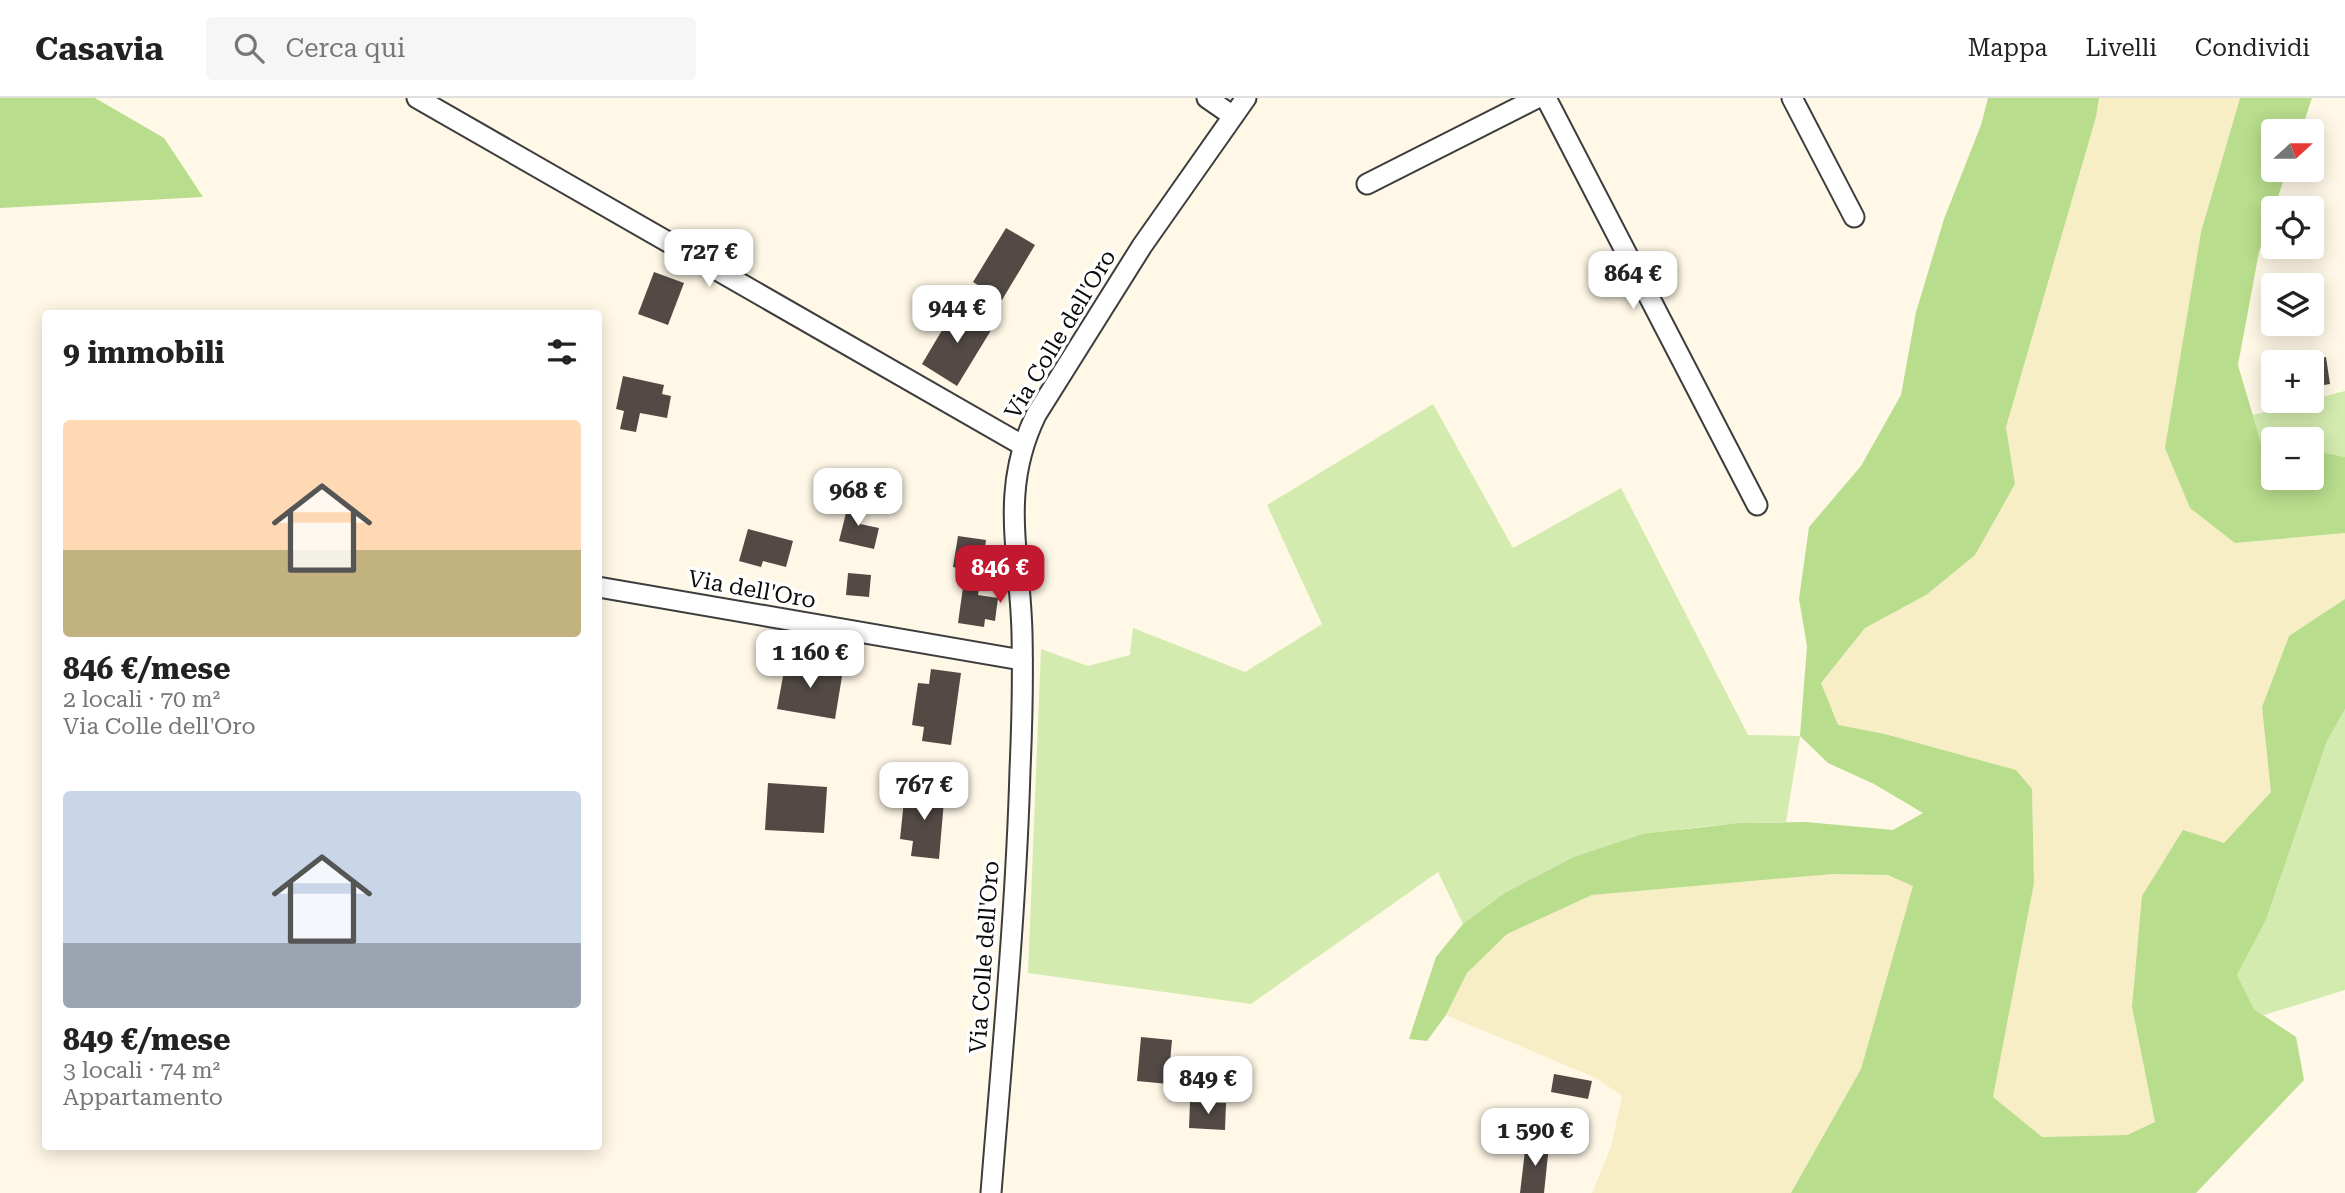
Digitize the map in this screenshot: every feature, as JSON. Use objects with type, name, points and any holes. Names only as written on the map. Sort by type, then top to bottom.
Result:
[{"type":"street","points":[[417,98],[1022,445]]},
{"type":"street","points":[[1207,98],[1233,116]]},
{"type":"street","name":"Via Colle dell'Oro","points":[[992,1193],[1020,772],[1022,660],[1014,489],[1022,445],[1036,415],[1142,246],[1246,98]]},
{"type":"street","points":[[1367,184],[1537,98]]},
{"type":"street","points":[[1546,98],[1756,505]]},
{"type":"street","points":[[1792,98],[1854,217]]},
{"type":"street","name":"Via dell'Oro","points":[[602,588],[1022,660]]},
{"type":"shaded area","points":[[2099,98],[2240,98],[2201,232],[2166,443],[2235,543],[2345,533],[2345,599],[2289,636],[2262,707],[2272,792],[2224,844],[2132,1007],[2155,1122],[2127,1135],[2042,1137],[1993,1097],[2034,883],[2032,789],[2016,770],[1885,734],[1837,725],[1821,683],[1865,628],[1926,595],[2015,485],[2006,427],[2096,117]]},
{"type":"shaded area","points":[[1833,874],[1888,875],[1914,885],[1861,1069],[1791,1193],[1592,1193],[1611,1147],[1622,1096],[1596,1078],[1446,1015],[1467,973],[1507,934],[1592,895]]},
{"type":"green space","points":[[0,98],[95,98],[164,138],[203,197],[0,208]]},
{"type":"green space","points":[[1988,98],[2099,98],[2096,117],[2006,427],[2015,484],[1975,555],[1926,595],[1865,628],[1821,683],[1838,725],[1885,734],[2016,770],[2032,789],[2034,883],[1993,1097],[2042,1137],[2127,1135],[2155,1122],[2132,1007],[2142,896],[2183,830],[2224,843],[2271,792],[2262,707],[2289,636],[2345,599],[2345,709],[2327,741],[2266,920],[2237,975],[2254,1009],[2296,1037],[2304,1080],[2196,1193],[1791,1193],[1861,1069],[1913,886],[1888,875],[1833,874],[1592,895],[1507,934],[1467,973],[1446,1015],[1427,1041],[1409,1039],[1436,957],[1463,924],[1505,893],[1574,857],[1643,834],[1739,823],[1806,822],[1893,830],[1923,813],[1874,784],[1828,763],[1800,736],[1807,646],[1799,599],[1809,527],[1861,466],[1901,395],[1916,312],[1944,219],[1981,125]]},
{"type":"green space","points":[[2240,98],[2312,98],[2305,119],[2261,119],[2261,182],[2283,182],[2278,196],[2261,196],[2261,246],[2238,365],[2261,443],[2261,490],[2324,490],[2324,453],[2345,457],[2345,533],[2235,543],[2190,508],[2165,448],[2201,232]]},
{"type":"green space","points":[[2345,391],[2345,457],[2324,453],[2324,427],[2261,427],[2261,443],[2253,415],[2324,413],[2324,396]]},
{"type":"green space","points":[[1433,404],[1513,548],[1621,488],[1748,735],[1800,736],[1786,822],[1695,828],[1654,834],[1616,844],[1540,875],[1463,924],[1438,872],[1251,1004],[1028,973],[1041,649],[1088,666],[1130,655],[1133,628],[1245,672],[1322,624],[1267,505]]},
{"type":"green space","points":[[2345,709],[2345,990],[2264,1015],[2254,1009],[2237,975],[2266,920],[2327,741]]},
{"type":"building","points":[[1006,228],[1035,245],[1002,300],[973,282]]},
{"type":"building","points":[[654,272],[684,283],[668,325],[638,314]]},
{"type":"building","points":[[957,305],[993,327],[957,386],[922,364]]},
{"type":"building","points":[[2324,357],[2330,384],[2324,385]]},
{"type":"building","points":[[623,376],[664,385],[662,394],[671,396],[667,418],[640,413],[636,432],[620,429],[624,411],[616,409]]},
{"type":"building","points":[[849,501],[864,505],[860,524],[879,528],[874,549],[839,541]]},
{"type":"building","points":[[748,529],[793,541],[786,567],[763,561],[761,567],[739,561]]},
{"type":"building","points":[[958,536],[986,540],[978,595],[998,598],[995,621],[985,619],[984,627],[958,623],[964,580],[961,579],[962,569],[953,567]]},
{"type":"building","points":[[848,573],[871,575],[869,597],[846,595]]},
{"type":"building","points":[[786,660],[843,670],[835,719],[777,709]]},
{"type":"building","points":[[931,669],[961,673],[951,745],[922,741],[924,727],[912,725],[918,683],[929,684]]},
{"type":"building","points":[[768,783],[827,787],[824,833],[765,830]]},
{"type":"building","points":[[918,787],[945,789],[939,859],[911,856],[913,841],[900,839],[904,800],[916,801]]},
{"type":"building","points":[[1141,1037],[1172,1040],[1168,1084],[1137,1081]]},
{"type":"building","points":[[1554,1074],[1592,1081],[1588,1099],[1551,1092]]},
{"type":"building","points":[[1190,1102],[1226,1103],[1225,1130],[1189,1128]]},
{"type":"building","points":[[1526,1142],[1549,1145],[1544,1193],[1520,1193]]}]
